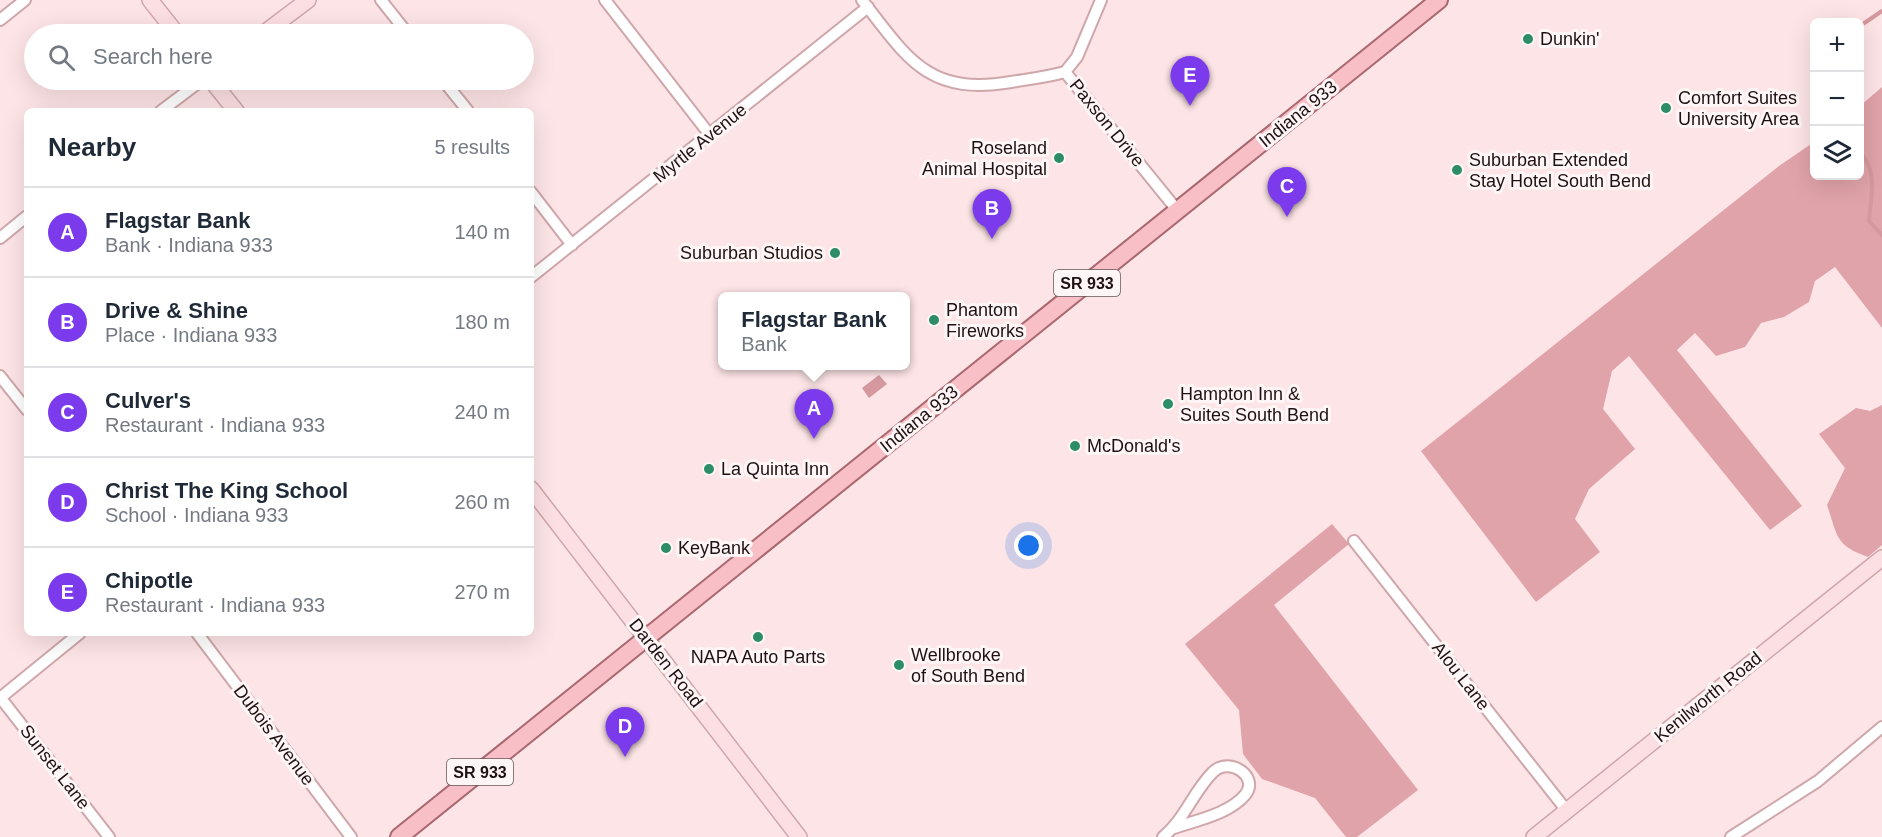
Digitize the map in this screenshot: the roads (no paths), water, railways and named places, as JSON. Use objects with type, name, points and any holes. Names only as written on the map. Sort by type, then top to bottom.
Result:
[{"type":"main road","name":"Indiana 933","points":[[399,837],[1439,0]]},
{"type":"street","points":[[0,20],[25,0]]},
{"type":"street","points":[[150,0],[169,24]]},
{"type":"street","points":[[276,24],[308,0]]},
{"type":"street","points":[[381,0],[400,24]]},
{"type":"street","points":[[605,0],[710,135]]},
{"type":"street","points":[[1065,72],[1077,57],[1101,0]]},
{"type":"street","name":"Myrtle Avenue","points":[[534,276],[710,135],[865,4]]},
{"type":"street","name":"Paxson Drive","points":[[865,4],[917,65],[941,79],[971,87],[1065,72],[1177,210]]},
{"type":"street","points":[[165,108],[189,90]]},
{"type":"street","points":[[220,90],[234,108]]},
{"type":"street","points":[[451,90],[466,108]]},
{"type":"street","points":[[534,196],[572,245]]},
{"type":"street","points":[[0,238],[24,218]]},
{"type":"street","points":[[0,376],[24,406]]},
{"type":"street","name":"Darden Road","points":[[534,493],[799,837]]},
{"type":"street","name":"Alou Lane","points":[[1354,542],[1567,811]]},
{"type":"street","name":"Kenilworth Road","points":[[1534,837],[1882,558]]},
{"type":"street","points":[[0,697],[76,636]]},
{"type":"street","name":"Dubois Avenue","points":[[199,636],[351,837]]},
{"type":"street","name":"Sunset Lane","points":[[0,697],[107,836]]},
{"type":"street","points":[[1731,837],[1818,781],[1882,727]]},
{"type":"street","points":[[1163,837],[1174,828],[1214,772],[1232,765],[1246,777],[1247,793],[1239,801],[1207,817],[1174,828]]},
{"type":"waterway","points":[[1864,23],[1882,11]]},
{"type":"waterway","points":[[1864,158],[1869,167],[1872,185],[1869,221],[1882,235]]},
{"type":"place","name":"Dunkin'","points":[[1528,39]]},
{"type":"place","name":"Chipotle","points":[[1190,106]]},
{"type":"place","name":"Comfort Suites University Area","points":[[1666,108]]},
{"type":"place","name":"Roseland Animal Hospital","points":[[1059,158]]},
{"type":"place","name":"Suburban Extended Stay Hotel South Bend","points":[[1457,170]]},
{"type":"place","name":"Culver's","points":[[1287,217]]},
{"type":"place","name":"Drive & Shine","points":[[992,239]]},
{"type":"place","name":"Suburban Studios","points":[[835,253]]},
{"type":"place","name":"Phantom Fireworks","points":[[934,320]]},
{"type":"place","name":"Hampton Inn & Suites South Bend","points":[[1168,404]]},
{"type":"place","name":"Flagstar Bank","points":[[814,439]]},
{"type":"place","name":"McDonald's","points":[[1075,446]]},
{"type":"place","name":"La Quinta Inn","points":[[709,469]]},
{"type":"place","name":"KeyBank","points":[[666,548]]},
{"type":"place","name":"NAPA Auto Parts","points":[[758,637]]},
{"type":"place","name":"Wellbrooke of South Bend","points":[[899,665]]},
{"type":"place","name":"Christ The King School","points":[[625,757]]}]
